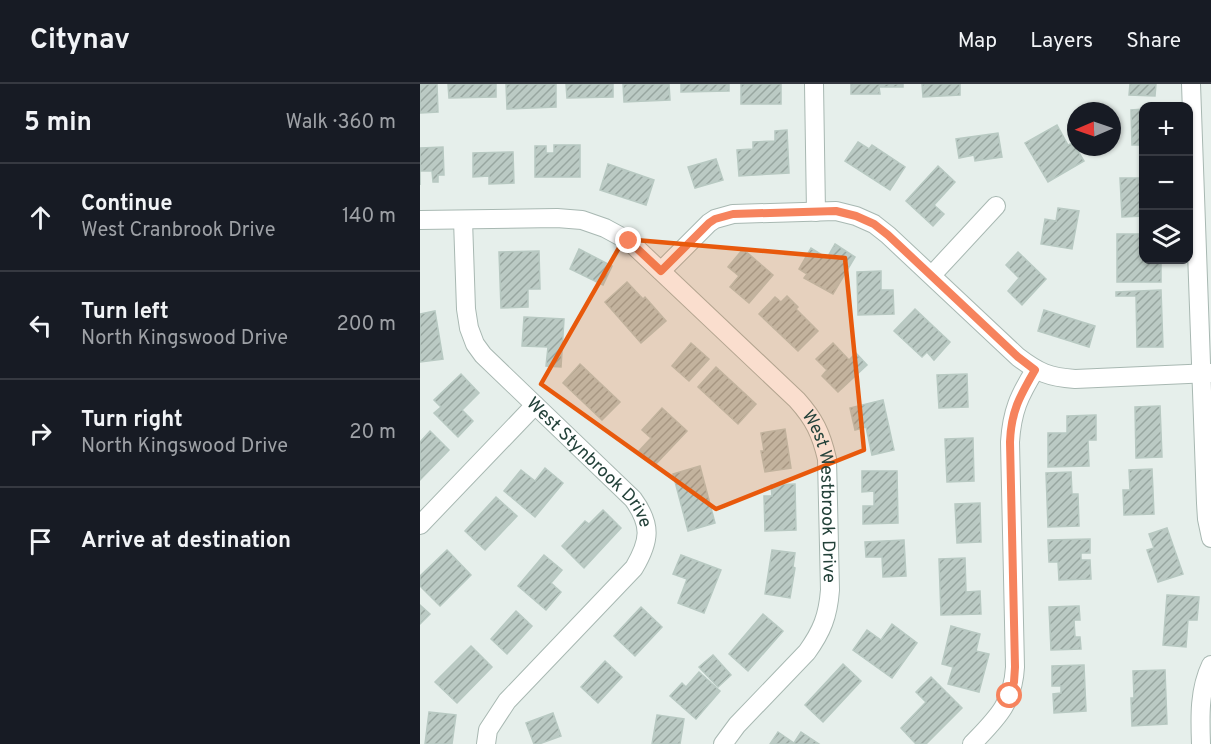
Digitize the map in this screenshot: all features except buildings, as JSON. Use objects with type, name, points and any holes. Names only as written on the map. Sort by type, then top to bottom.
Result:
[{"type":"street","points":[[814,84],[816,212]]},
{"type":"street","points":[[1191,84],[1207,373],[1207,519],[1211,538]]},
{"type":"street","points":[[932,275],[996,206]]},
{"type":"street","points":[[661,271],[715,219],[733,214],[836,211],[874,224],[888,235],[1018,357],[1035,370],[1055,377],[1074,379],[1207,373]]},
{"type":"street","name":"West Westbrook Drive","points":[[420,220],[557,218],[582,220],[605,228],[629,241],[808,412],[817,426],[826,459],[829,608],[824,624],[807,652],[737,724],[723,744]]},
{"type":"street","name":"West Stynbrook Drive","points":[[463,220],[466,309],[469,328],[476,344],[483,355],[633,499],[642,512],[646,526],[646,540],[642,554],[634,568],[507,701],[488,730],[486,744]]},
{"type":"street","points":[[972,744],[1003,710],[1014,682],[1011,425],[1015,407],[1035,370]]},
{"type":"street","points":[[420,525],[535,405]]},
{"type":"street","points":[[1201,744],[1202,694],[1211,665]]},
{"type":"highlighted area","points":[[624,239],[845,258],[864,450],[716,509],[541,384]]},
{"type":"route","points":[[629,241],[661,271],[709,223],[722,216],[836,211],[856,216],[874,224],[888,235],[1018,357],[1035,370],[1015,407],[1011,425],[1015,667],[1010,696]]}]
